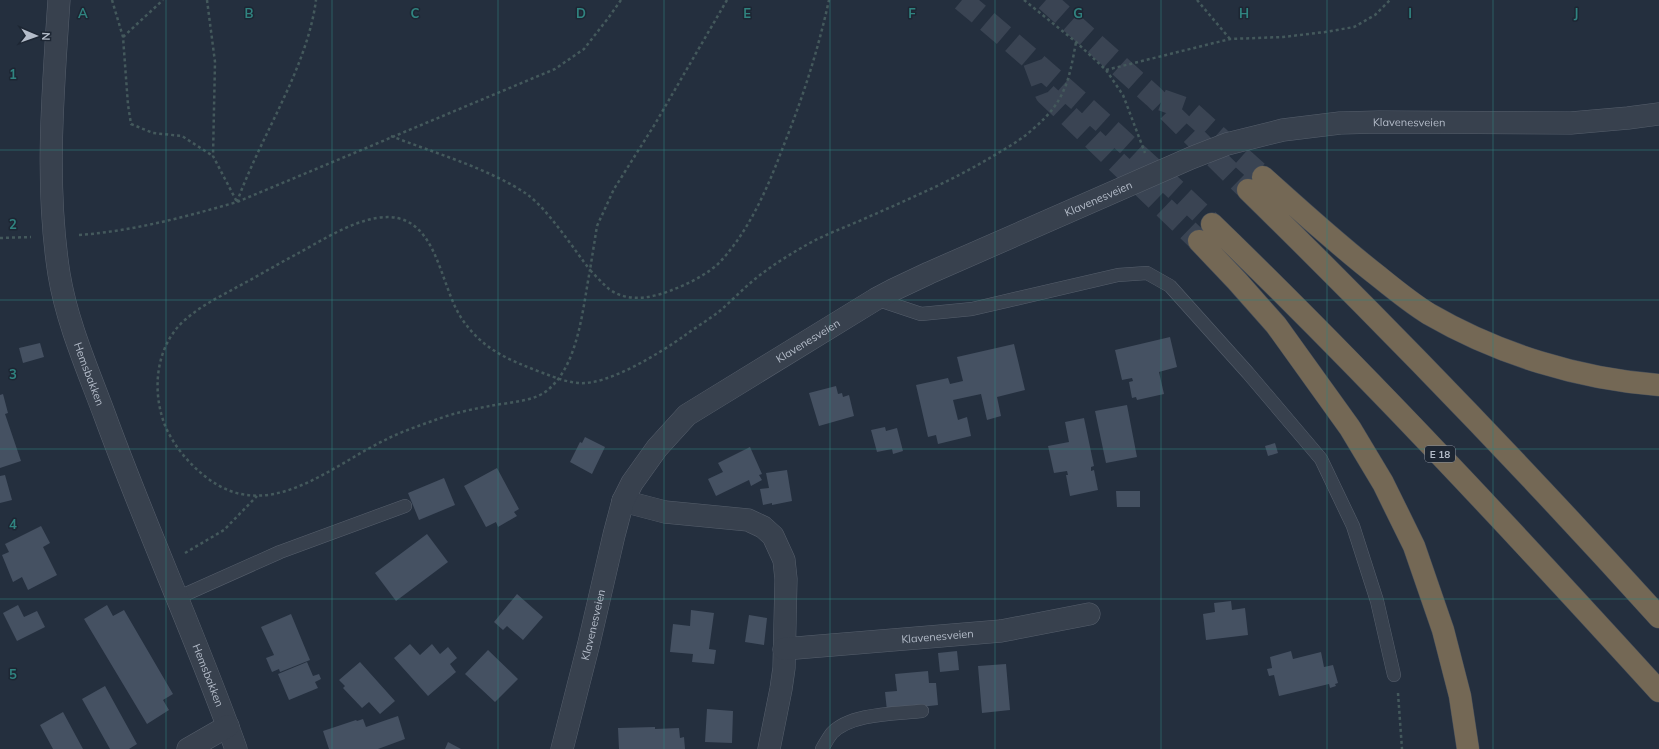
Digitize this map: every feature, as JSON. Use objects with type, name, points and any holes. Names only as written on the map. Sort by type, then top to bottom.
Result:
[{"type":"highway","points":[[1659,385],[1642,384],[1600,377],[1553,366],[1512,352],[1468,334],[1428,313],[1393,289],[1360,262],[1256,184],[1330,270],[1510,456],[1659,617]]},
{"type":"highway","name":"E 18","points":[[1212,224],[1298,307],[1467,482],[1659,691]]},
{"type":"highway","points":[[1199,241],[1276,325],[1350,428],[1383,483],[1414,546],[1443,630],[1460,696],[1468,749]]},
{"type":"street","name":"Hemsbakken","points":[[59,0],[50,165],[53,222],[60,276],[71,322],[117,449],[236,749]]},
{"type":"street","name":"Klavenesveien","points":[[562,749],[623,501],[632,483],[657,448],[687,415],[876,299],[929,273],[1191,158],[1246,139],[1283,130],[1340,123],[1571,123],[1659,114]]},
{"type":"street","points":[[623,501],[665,512],[748,520],[763,527],[773,536],[784,560],[786,579],[781,690],[769,749]]},
{"type":"street","name":"Klavenesveien","points":[[784,649],[1000,630],[1089,614]]},
{"type":"street","points":[[188,749],[228,726]]},
{"type":"lane","points":[[876,299],[921,314],[972,309],[1118,275],[1147,273],[1170,286],[1248,373],[1321,459],[1353,526],[1377,601],[1394,675]]},
{"type":"lane","points":[[177,598],[280,552],[405,506]]},
{"type":"lane","points":[[822,749],[832,733],[848,722],[860,718],[922,711]]},
{"type":"path","points":[[112,0],[123,37],[128,105],[131,124],[153,133],[182,136],[213,156]]},
{"type":"path","points":[[123,37],[163,0]]},
{"type":"path","points":[[207,0],[215,62],[213,156],[237,202]]},
{"type":"path","points":[[237,202],[249,171],[299,63],[313,22],[316,0]]},
{"type":"path","points":[[75,235],[109,232],[184,218],[237,202],[391,136],[554,69],[584,49],[621,0]]},
{"type":"path","points":[[727,0],[655,124],[614,190],[597,226],[578,334],[571,356],[559,379],[546,392],[522,400],[442,417],[388,438],[289,491],[258,496],[234,493],[218,486],[199,471],[179,450],[166,426],[158,398],[158,372],[164,348],[179,325],[199,308],[331,236],[360,223],[380,217],[400,219],[417,226],[431,244],[459,316],[478,339],[506,359],[559,379],[578,383],[597,382],[638,365],[675,343],[720,311],[751,282],[779,261],[812,242],[958,176],[1032,131],[1049,113],[1063,94],[1070,75],[1076,42]]},
{"type":"path","points":[[391,136],[492,175],[528,196],[551,219],[590,270],[610,290],[630,299],[657,296],[688,285],[718,263],[746,228],[772,178],[806,88],[822,34],[829,0]]},
{"type":"path","points":[[1024,0],[1076,42],[1106,70],[1123,95],[1139,133],[1152,175]]},
{"type":"path","points":[[1197,0],[1230,40]]},
{"type":"path","points":[[1106,70],[1230,40],[1290,36],[1354,27],[1375,15],[1390,0]]},
{"type":"path","points":[[0,238],[38,236]]},
{"type":"path","points":[[164,565],[224,530],[258,496]]},
{"type":"path","points":[[1394,675],[1398,694],[1402,749]]},
{"type":"building","points":[[1170,337],[1177,367],[1159,372],[1164,394],[1137,400],[1136,397],[1132,398],[1129,382],[1133,381],[1132,378],[1122,380],[1115,350]]},
{"type":"building","points":[[40,343],[44,357],[23,363],[19,348]]},
{"type":"building","points":[[1014,344],[1025,390],[997,397],[1001,416],[987,420],[981,394],[953,400],[958,420],[967,417],[971,436],[938,444],[936,435],[928,437],[916,385],[948,378],[950,384],[963,381],[957,357]]},
{"type":"building","points":[[836,386],[838,394],[842,393],[843,397],[849,395],[854,416],[819,426],[809,393]]},
{"type":"building","points":[[3,394],[8,413],[5,414],[21,461],[0,468],[0,395]]},
{"type":"building","points":[[1127,405],[1137,457],[1106,463],[1095,411]]},
{"type":"building","points":[[1084,418],[1094,466],[1091,467],[1091,471],[1094,470],[1098,490],[1070,496],[1066,475],[1068,475],[1067,471],[1054,473],[1048,446],[1069,442],[1065,422]]},
{"type":"building","points":[[885,427],[886,431],[897,428],[903,451],[893,454],[892,449],[877,452],[871,430]]},
{"type":"building","points":[[585,437],[605,447],[592,474],[570,462],[580,442],[582,443]]},
{"type":"building","points":[[1275,443],[1278,453],[1268,456],[1265,446]]},
{"type":"building","points":[[750,447],[762,474],[759,475],[762,480],[751,486],[749,480],[716,496],[708,479],[723,472],[718,463]]},
{"type":"building","points":[[497,468],[519,509],[514,512],[517,516],[498,527],[496,522],[486,527],[464,486]]},
{"type":"building","points":[[787,470],[792,501],[772,505],[772,503],[763,505],[760,489],[769,488],[766,473]]},
{"type":"building","points":[[5,475],[12,500],[0,503],[0,476]]},
{"type":"building","points":[[444,478],[455,505],[419,520],[408,493]]},
{"type":"building","points":[[1116,491],[1140,491],[1140,507],[1117,507]]},
{"type":"building","points":[[41,526],[50,543],[43,547],[57,575],[28,590],[22,577],[13,582],[2,555],[9,552],[5,544]]},
{"type":"building","points":[[427,534],[448,562],[396,601],[375,573]]},
{"type":"building","points":[[517,594],[543,617],[523,640],[507,626],[503,630],[494,622]]},
{"type":"building","points":[[1231,601],[1232,610],[1245,608],[1248,635],[1206,640],[1203,614],[1215,612],[1214,603]]},
{"type":"building","points":[[18,605],[24,617],[37,611],[45,627],[17,641],[3,613]]},
{"type":"building","points":[[107,605],[113,616],[124,610],[173,694],[163,700],[169,710],[147,724],[84,619]]},
{"type":"building","points":[[691,610],[714,613],[709,649],[716,650],[714,664],[692,662],[693,654],[670,652],[673,624],[690,626]]},
{"type":"building","points":[[291,614],[310,660],[280,672],[279,669],[272,672],[266,658],[274,655],[261,627]]},
{"type":"building","points":[[749,615],[767,618],[764,645],[745,642]]},
{"type":"building","points":[[410,644],[420,655],[432,644],[440,654],[448,647],[457,658],[450,664],[456,672],[428,696],[394,658]]},
{"type":"building","points":[[488,650],[518,679],[495,702],[465,674]]},
{"type":"building","points":[[957,651],[959,670],[940,672],[938,653]]},
{"type":"building","points":[[1291,651],[1293,659],[1321,652],[1324,667],[1333,665],[1338,683],[1335,684],[1336,686],[1330,688],[1329,684],[1279,696],[1274,675],[1269,676],[1267,669],[1272,668],[1270,657]]},
{"type":"building","points":[[307,662],[313,676],[319,674],[321,679],[315,682],[318,688],[289,700],[278,674]]},
{"type":"building","points":[[360,662],[395,701],[380,714],[369,702],[362,708],[343,688],[345,686],[339,680]]},
{"type":"building","points":[[1006,664],[1010,710],[982,713],[978,666]]},
{"type":"building","points":[[928,671],[929,683],[936,683],[938,705],[887,711],[885,692],[897,691],[895,674]]},
{"type":"building","points":[[105,686],[137,744],[129,749],[110,749],[82,699]]},
{"type":"building","points":[[707,709],[733,711],[732,743],[705,742]]},
{"type":"building","points":[[63,712],[83,749],[53,749],[40,725]]},
{"type":"building","points":[[398,716],[405,739],[378,749],[329,749],[323,731],[363,719],[366,727]]},
{"type":"building","points":[[655,727],[655,729],[679,728],[680,738],[684,737],[685,749],[619,749],[618,728]]},
{"type":"building","points":[[448,742],[461,749],[445,749]]},
{"type":"tunnel","points":[[962,0],[1089,110],[1212,224]]},
{"type":"tunnel","points":[[1046,0],[1154,97],[1248,190]]},
{"type":"tunnel","points":[[1034,62],[1046,94],[1199,241]]},
{"type":"tunnel","points":[[1162,100],[1187,109],[1263,177]]}]
